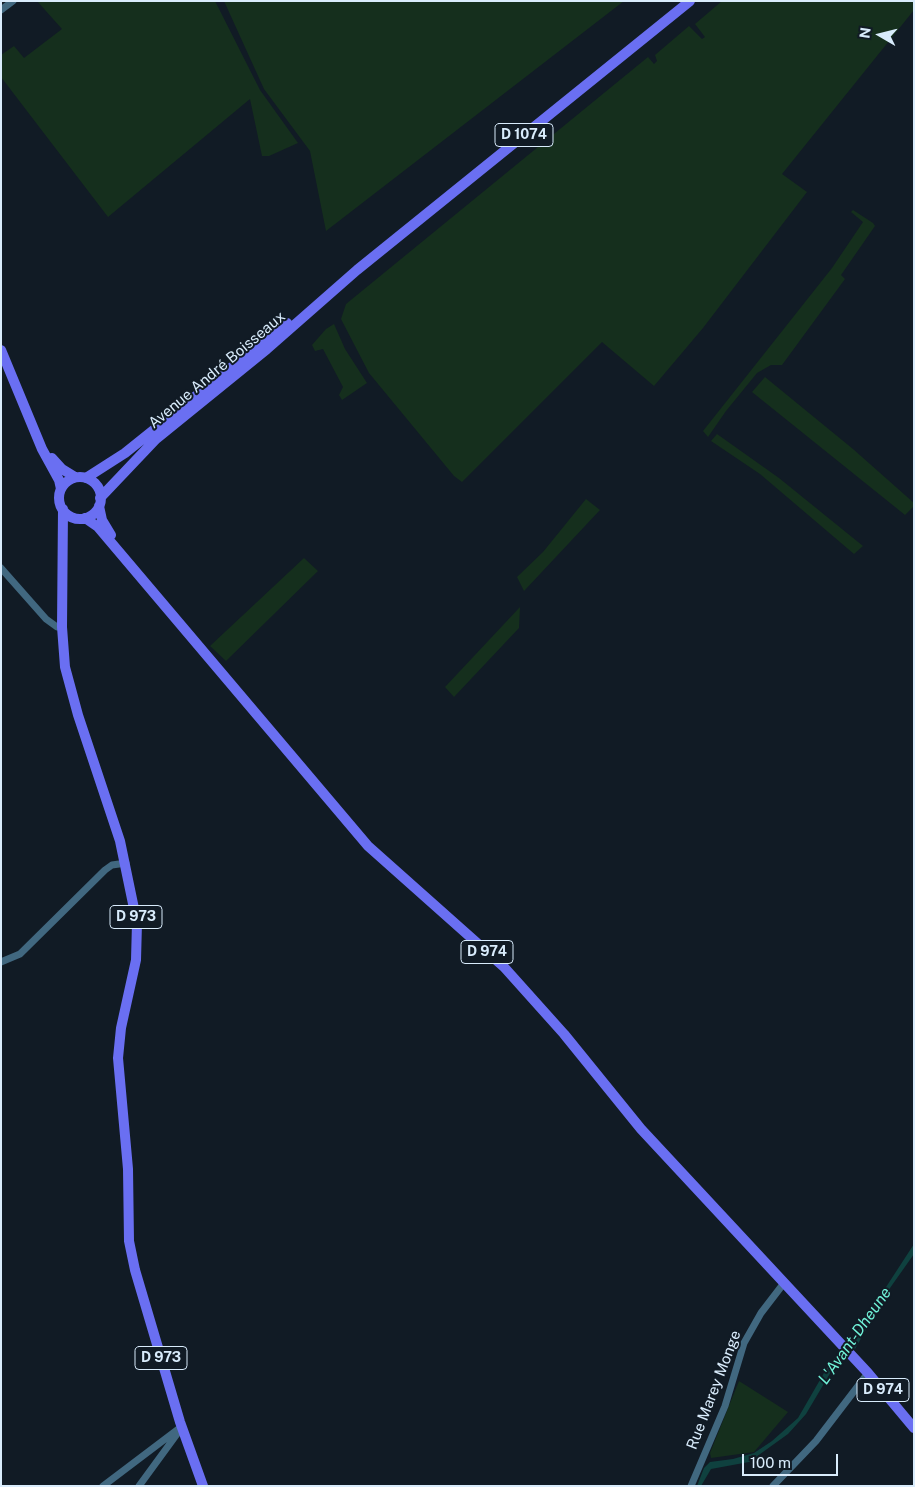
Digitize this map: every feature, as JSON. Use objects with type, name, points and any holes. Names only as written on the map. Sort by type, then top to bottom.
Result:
[{"type":"main road","name":"Avenue André Boisseaux","points":[[100,502],[156,439],[308,314],[357,270],[690,1]]},
{"type":"main road","name":"Avenue André Boisseaux","points":[[86,478],[125,453],[336,284],[357,270]]},
{"type":"main road","points":[[1,350],[42,449],[59,480],[61,489],[59,499],[63,509],[69,515],[81,518],[93,513],[100,502],[97,486],[86,478],[75,477],[62,469],[38,436]]},
{"type":"main road","points":[[61,489],[67,481],[75,477]]},
{"type":"main road","name":"D 974","points":[[100,502],[104,525],[127,561]]},
{"type":"main road","name":"D 973","points":[[63,509],[62,627],[64,658],[69,685],[126,863],[138,940],[121,1028],[118,1058],[128,1169],[129,1241],[135,1270],[181,1427],[203,1486]]},
{"type":"main road","name":"D 974","points":[[81,518],[98,528],[127,561],[368,846],[504,967],[564,1034],[641,1129],[868,1373],[914,1428]]},
{"type":"main road","name":"D 973","points":[[63,553],[66,536],[81,518]]},
{"type":"street","points":[[1,10],[12,1]]},
{"type":"street","points":[[1,568],[46,619],[57,627],[62,627]]},
{"type":"street","points":[[1,962],[20,954],[105,870],[112,865],[126,863]]},
{"type":"street","name":"Rue Marey Monge","points":[[691,1486],[725,1406],[744,1344],[761,1313],[784,1283]]},
{"type":"street","points":[[773,1486],[816,1441],[868,1373]]},
{"type":"street","points":[[103,1486],[181,1427]]},
{"type":"street","points":[[138,1486],[181,1427]]},
{"type":"shaded area","points":[[37,1],[215,1],[260,90],[298,143],[269,156],[262,156],[250,99],[108,217],[1,77],[1,55],[14,46],[24,58],[62,29]]},
{"type":"shaded area","points":[[224,1],[624,1],[326,231],[310,151],[264,89]]},
{"type":"shaded area","points":[[722,1],[912,1],[914,3],[914,10],[782,174],[807,192],[703,328],[654,386],[602,342],[462,482],[454,476],[369,373],[341,319],[346,304],[648,57],[654,64],[657,61],[655,55],[689,26],[702,39],[705,37],[695,24]]},
{"type":"shaded area","points":[[853,210],[875,226],[841,275],[845,279],[782,365],[771,365],[757,373],[726,411],[708,437],[703,431],[832,268],[863,222],[851,212]]},
{"type":"shaded area","points":[[334,324],[345,349],[367,383],[342,400],[339,395],[343,387],[323,349],[315,351],[312,345],[326,329]]},
{"type":"shaded area","points":[[765,377],[853,449],[914,503],[914,506],[905,515],[752,392]]},
{"type":"shaded area","points":[[717,434],[779,478],[863,546],[854,554],[760,474],[711,441]]},
{"type":"shaded area","points":[[586,499],[600,510],[524,591],[517,577],[543,552]]},
{"type":"shaded area","points":[[304,558],[318,571],[226,661],[210,646]]},
{"type":"shaded area","points":[[520,607],[519,628],[454,697],[445,687]]},
{"type":"shaded area","points":[[739,1381],[788,1412],[754,1452],[711,1458],[710,1453]]},
{"type":"water","name":"L'Avant-Dheune","points":[[914,1244],[914,1254],[890,1288],[855,1349],[849,1344]]},
{"type":"water","points":[[838,1354],[843,1359],[835,1365],[806,1414],[788,1434],[749,1462],[711,1469],[701,1486],[697,1486],[704,1468],[710,1462],[733,1459],[754,1453],[772,1441],[798,1418],[828,1366]]}]
